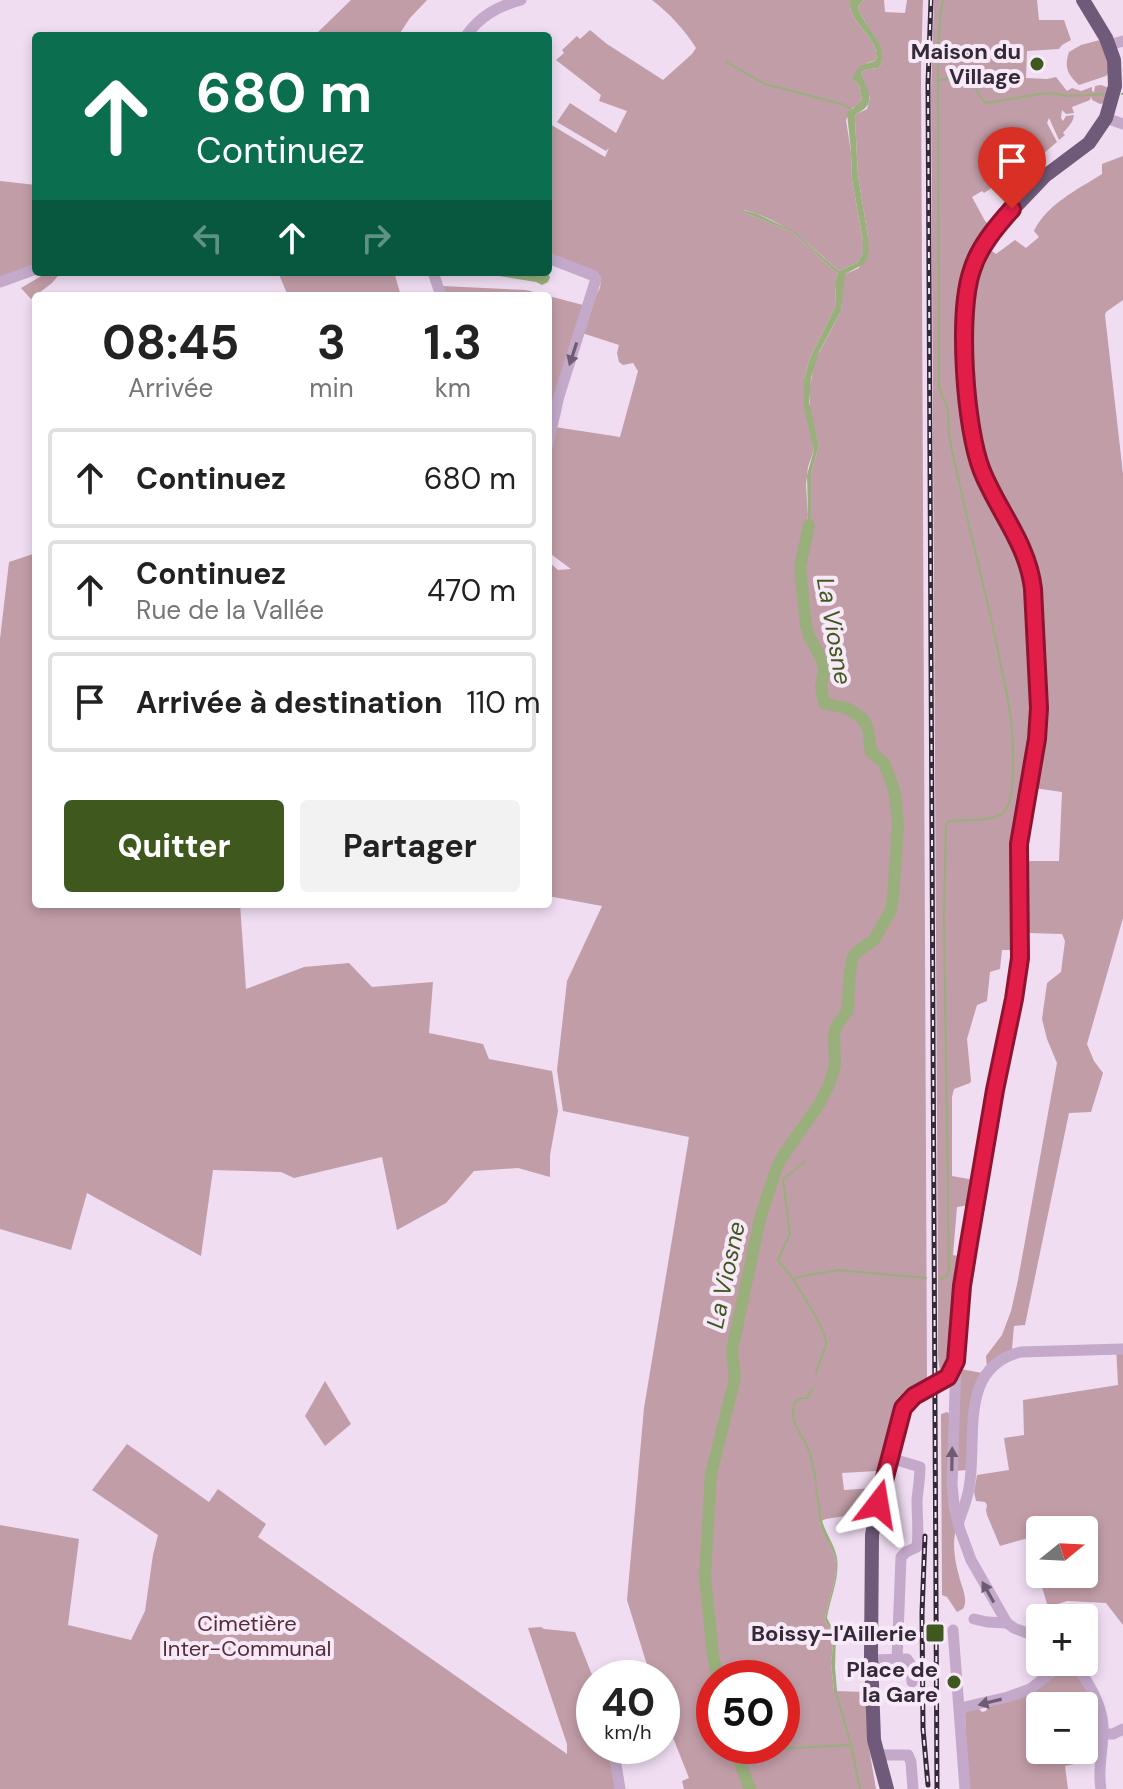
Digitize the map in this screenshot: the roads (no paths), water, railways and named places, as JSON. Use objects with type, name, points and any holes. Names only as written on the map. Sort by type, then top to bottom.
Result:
[{"type":"main road","points":[[887,1789],[874,1740],[872,1535],[906,1404],[950,1374],[956,1361],[962,1286],[1020,958],[1019,844],[1037,739],[1039,708],[1032,579],[1023,551],[986,479],[975,449],[966,376],[966,291],[973,267],[995,230],[1017,203],[1077,151],[1104,122],[1119,64],[1116,43],[1083,0]]},
{"type":"street","points":[[470,32],[486,14],[521,0]]},
{"type":"street","points":[[1104,122],[1123,124]]},
{"type":"street","points":[[552,260],[596,279],[552,427]]},
{"type":"street","points":[[0,282],[32,270]]},
{"type":"street","points":[[958,1525],[969,1488],[975,1394],[984,1376],[1009,1355],[1021,1352],[1122,1349]]},
{"type":"street","points":[[956,1361],[952,1484],[958,1525],[971,1560],[1007,1623],[1026,1633]]},
{"type":"street","points":[[941,1381],[951,1384],[955,1393]]},
{"type":"street","points":[[890,1458],[920,1467],[917,1547],[901,1557],[897,1660]]},
{"type":"street","points":[[974,1619],[1007,1623]]},
{"type":"street","points":[[953,1630],[965,1789]]},
{"type":"street","points":[[871,1660],[909,1660],[912,1682]]},
{"type":"street","points":[[960,1708],[1030,1689],[1047,1676]]},
{"type":"street","points":[[1083,1676],[1098,1702],[1103,1725],[1099,1776],[1101,1789]]},
{"type":"street","points":[[1102,1734],[1113,1734],[1123,1729]]},
{"type":"street","points":[[876,1755],[908,1755],[913,1789]]},
{"type":"street","points":[[616,1764],[620,1789]]},
{"type":"waterway","points":[[941,1279],[949,1271],[944,915],[946,825],[949,821],[985,819],[1003,813],[1010,797],[1013,760],[1006,690],[949,435],[948,409],[939,388],[938,47],[943,0]]},
{"type":"waterway","points":[[726,62],[765,84],[851,109]]},
{"type":"waterway","points":[[938,80],[969,78],[986,103],[1052,93],[1068,96],[1106,94]]},
{"type":"waterway","name":"La Viosne","points":[[714,1660],[705,1576],[711,1474],[735,1378],[732,1350],[761,1215],[777,1167],[829,1085],[835,1065],[834,1034],[847,1012],[853,957],[874,940],[891,910],[893,897],[898,825],[892,784],[884,763],[871,752],[868,729],[863,719],[849,709],[824,703],[822,660],[806,625],[800,567],[809,525]]},
{"type":"waterway","points":[[805,1161],[783,1180],[790,1234],[778,1259],[807,1302],[825,1337],[826,1344],[816,1374]]},
{"type":"waterway","points":[[794,1280],[838,1270],[926,1278]]},
{"type":"waterway","points":[[812,1389],[807,1398],[795,1402],[793,1415],[810,1453],[816,1483]]},
{"type":"waterway","points":[[816,1487],[821,1522]]},
{"type":"waterway","points":[[835,1689],[851,1745]]},
{"type":"waterway","points":[[800,1748],[851,1745],[860,1789]]},
{"type":"waterway","name":"La Viosne","points":[[741,1764],[750,1789]]},
{"type":"railway","points":[[931,0],[928,84],[937,1789]]},
{"type":"railway","points":[[925,1536],[923,1729],[928,1785]]},
{"type":"place","name":"Maison du Village","points":[[1037,64]]},
{"type":"place","name":"Boissy-l'Aillerie","points":[[935,1633]]},
{"type":"place","name":"Place de la Gare","points":[[954,1682]]},
{"type":"park label","name":"Cimetière Inter-Communal","points":[[247,1636]]}]
